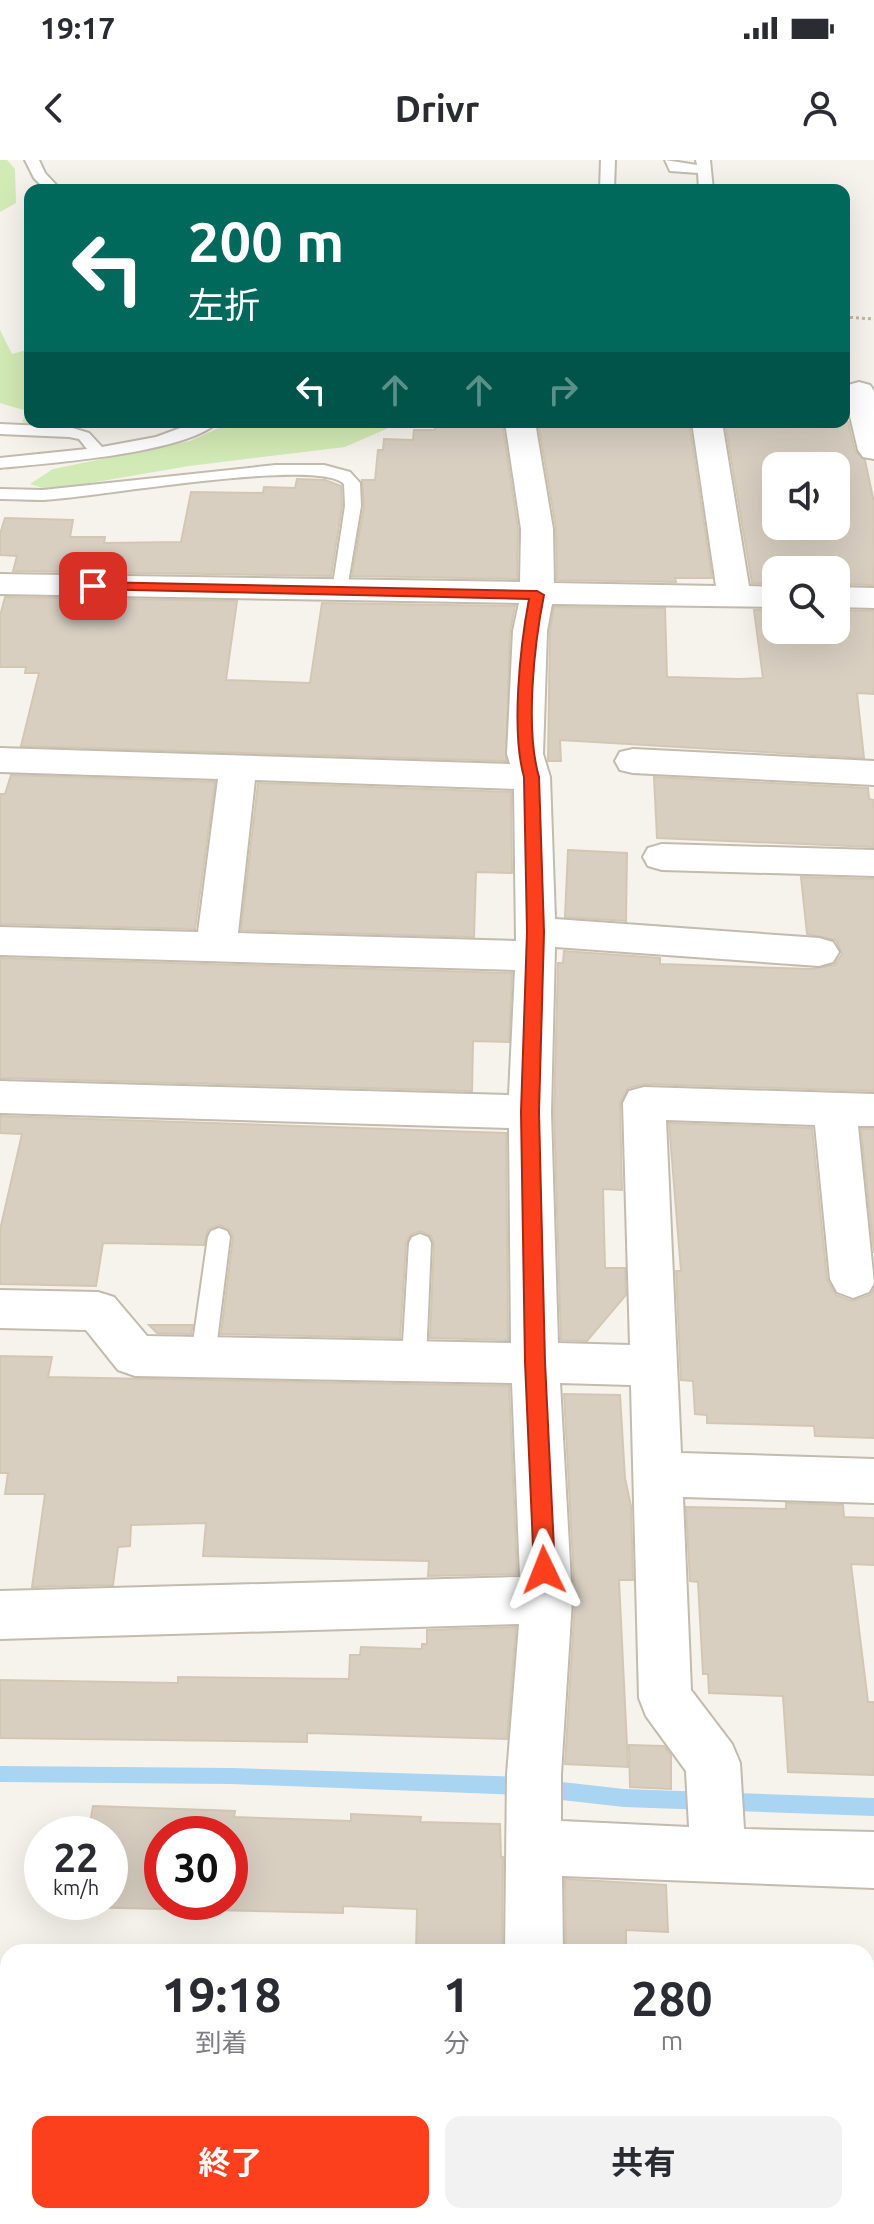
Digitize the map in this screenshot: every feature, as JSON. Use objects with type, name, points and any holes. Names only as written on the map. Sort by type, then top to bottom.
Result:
[{"type":"street","points":[[859,391],[874,450]]},
{"type":"street","points":[[521,428],[537,529],[537,595],[530,631],[525,754],[532,777],[535,944],[530,1112],[535,1362],[546,1600],[534,1807],[534,1944]]},
{"type":"street","points":[[708,428],[734,596]]},
{"type":"street","points":[[0,584],[762,597]]},
{"type":"street","points":[[850,597],[874,598]]},
{"type":"street","points":[[0,760],[532,777]]},
{"type":"street","points":[[633,761],[874,773]]},
{"type":"street","points":[[216,948],[238,767]]},
{"type":"street","points":[[662,857],[874,863]]},
{"type":"street","points":[[0,941],[216,948],[535,944],[663,938],[690,945],[819,952]]},
{"type":"street","points":[[0,1097],[530,1112]]},
{"type":"street","points":[[718,1856],[713,1763],[665,1698],[644,1103],[854,1109],[853,1279]]},
{"type":"street","points":[[0,1309],[98,1311],[135,1356],[654,1365]]},
{"type":"street","points":[[657,1474],[874,1481]]},
{"type":"street","points":[[0,1615],[546,1600]]},
{"type":"street","points":[[534,1807],[718,1856],[873,1869]]},
{"type":"lane","points":[[32,160],[39,175],[48,184]]},
{"type":"lane","points":[[607,184],[608,160]]},
{"type":"lane","points":[[672,160],[675,168],[703,164],[705,184]]},
{"type":"lane","points":[[0,463],[97,451],[186,434],[198,428]]},
{"type":"lane","points":[[0,429],[69,432],[84,436],[97,451]]},
{"type":"lane","points":[[0,494],[43,495],[276,470],[324,470],[344,475],[352,483],[353,506],[340,591]]},
{"type":"lane","points":[[203,1357],[219,1237]]},
{"type":"lane","points":[[414,1359],[420,1243]]},
{"type":"path","points":[[850,317],[874,319]]},
{"type":"green space","points":[[0,160],[7,160],[15,169],[16,203],[0,212]]},
{"type":"green space","points":[[0,330],[12,354],[24,351],[24,410],[0,403]]},
{"type":"green space","points":[[219,428],[388,428],[345,447],[189,466],[67,487],[43,488],[30,484],[53,469],[190,441]]},
{"type":"building","points":[[503,428],[518,529],[517,579],[352,576],[364,506],[362,480],[375,480],[378,450],[383,450],[384,439],[413,440],[414,430]]},
{"type":"building","points":[[539,428],[690,428],[712,578],[675,578],[676,582],[557,580],[556,528]]},
{"type":"building","points":[[726,428],[849,428],[855,451],[865,460],[874,503],[874,585],[850,584],[850,556],[762,556],[762,583],[752,583]]},
{"type":"building","points":[[297,479],[325,480],[341,486],[342,506],[331,576],[13,571],[17,556],[0,555],[0,534],[5,518],[73,520],[70,537],[105,537],[104,543],[181,542],[191,492],[263,493],[264,487],[295,488]]},
{"type":"building","points":[[5,597],[237,601],[226,680],[310,683],[322,603],[515,606],[510,631],[506,761],[21,746],[39,673],[25,673],[26,667],[0,667],[0,616]]},
{"type":"building","points":[[554,607],[665,608],[667,677],[763,678],[754,610],[762,610],[762,644],[850,644],[850,610],[874,611],[874,694],[857,693],[864,758],[560,740],[561,761],[548,761],[550,631]]},
{"type":"building","points":[[11,775],[215,782],[195,929],[0,924],[0,794],[5,794]]},
{"type":"building","points":[[654,777],[868,788],[869,799],[874,800],[874,847],[657,838]]},
{"type":"building","points":[[258,783],[511,792],[512,873],[476,872],[474,937],[241,930]]},
{"type":"building","points":[[568,850],[627,853],[626,921],[565,917]]},
{"type":"building","points":[[801,877],[874,879],[874,1091],[644,1084],[628,1088],[620,1103],[622,1190],[603,1189],[605,1268],[625,1268],[626,1295],[587,1341],[561,1340],[554,1112],[558,963],[563,963],[564,951],[660,958],[660,964],[811,969],[834,965],[842,954],[836,940],[807,934]]},
{"type":"building","points":[[0,958],[512,973],[509,1042],[473,1041],[472,1091],[0,1078]]},
{"type":"building","points":[[0,1116],[506,1133],[508,1340],[430,1338],[434,1243],[431,1236],[421,1231],[411,1234],[406,1243],[400,1338],[221,1334],[233,1237],[230,1230],[220,1225],[208,1230],[204,1245],[103,1243],[96,1286],[0,1284],[0,1230],[22,1134],[0,1133]]},
{"type":"building","points":[[669,1123],[812,1128],[827,1280],[836,1295],[852,1301],[870,1295],[874,1289],[874,1438],[815,1436],[814,1426],[707,1423],[707,1415],[695,1414],[693,1381],[681,1380],[676,1271],[681,1271]]},
{"type":"building","points":[[861,1129],[874,1129],[874,1253]]},
{"type":"building","points":[[149,1325],[193,1325],[191,1334],[157,1333]]},
{"type":"building","points":[[0,1356],[52,1357],[48,1377],[509,1386],[517,1574],[428,1576],[429,1561],[203,1556],[206,1523],[131,1525],[130,1546],[118,1547],[113,1585],[32,1587],[45,1494],[5,1494],[8,1473],[0,1473]]},
{"type":"building","points":[[564,1394],[620,1395],[625,1478],[631,1506],[633,1580],[619,1580],[628,1767],[565,1764],[575,1600]]},
{"type":"building","points":[[786,1503],[843,1505],[844,1517],[874,1518],[874,1565],[851,1564],[868,1702],[874,1702],[874,1775],[788,1772],[783,1696],[709,1693],[708,1674],[703,1674],[698,1582],[690,1581],[686,1507],[786,1509]]},
{"type":"building","points":[[516,1627],[507,1739],[307,1733],[307,1742],[0,1738],[0,1680],[178,1683],[178,1677],[349,1679],[350,1655],[360,1655],[361,1647],[422,1649],[422,1644],[427,1644],[427,1630]]},
{"type":"building","points":[[629,1745],[664,1746],[671,1755],[671,1789],[630,1787]]},
{"type":"building","points":[[93,1806],[235,1811],[234,1816],[144,1816],[144,1909],[128,1908],[128,1816],[91,1816]]},
{"type":"building","points":[[351,1814],[421,1817],[420,1822],[500,1824],[503,1857],[502,1944],[416,1944],[417,1909],[343,1906],[343,1913],[248,1911],[248,1817],[351,1821]]},
{"type":"building","points":[[565,1879],[666,1885],[668,1932],[626,1930],[626,1944],[566,1944]]},
{"type":"waterway","points":[[0,1774],[231,1776],[523,1786]]},
{"type":"waterway","points":[[544,1789],[624,1798],[874,1807]]},
{"type":"route","points":[[93,586],[537,595],[530,631],[525,754],[532,777],[536,932],[530,1112],[535,1362],[544,1570]]}]
